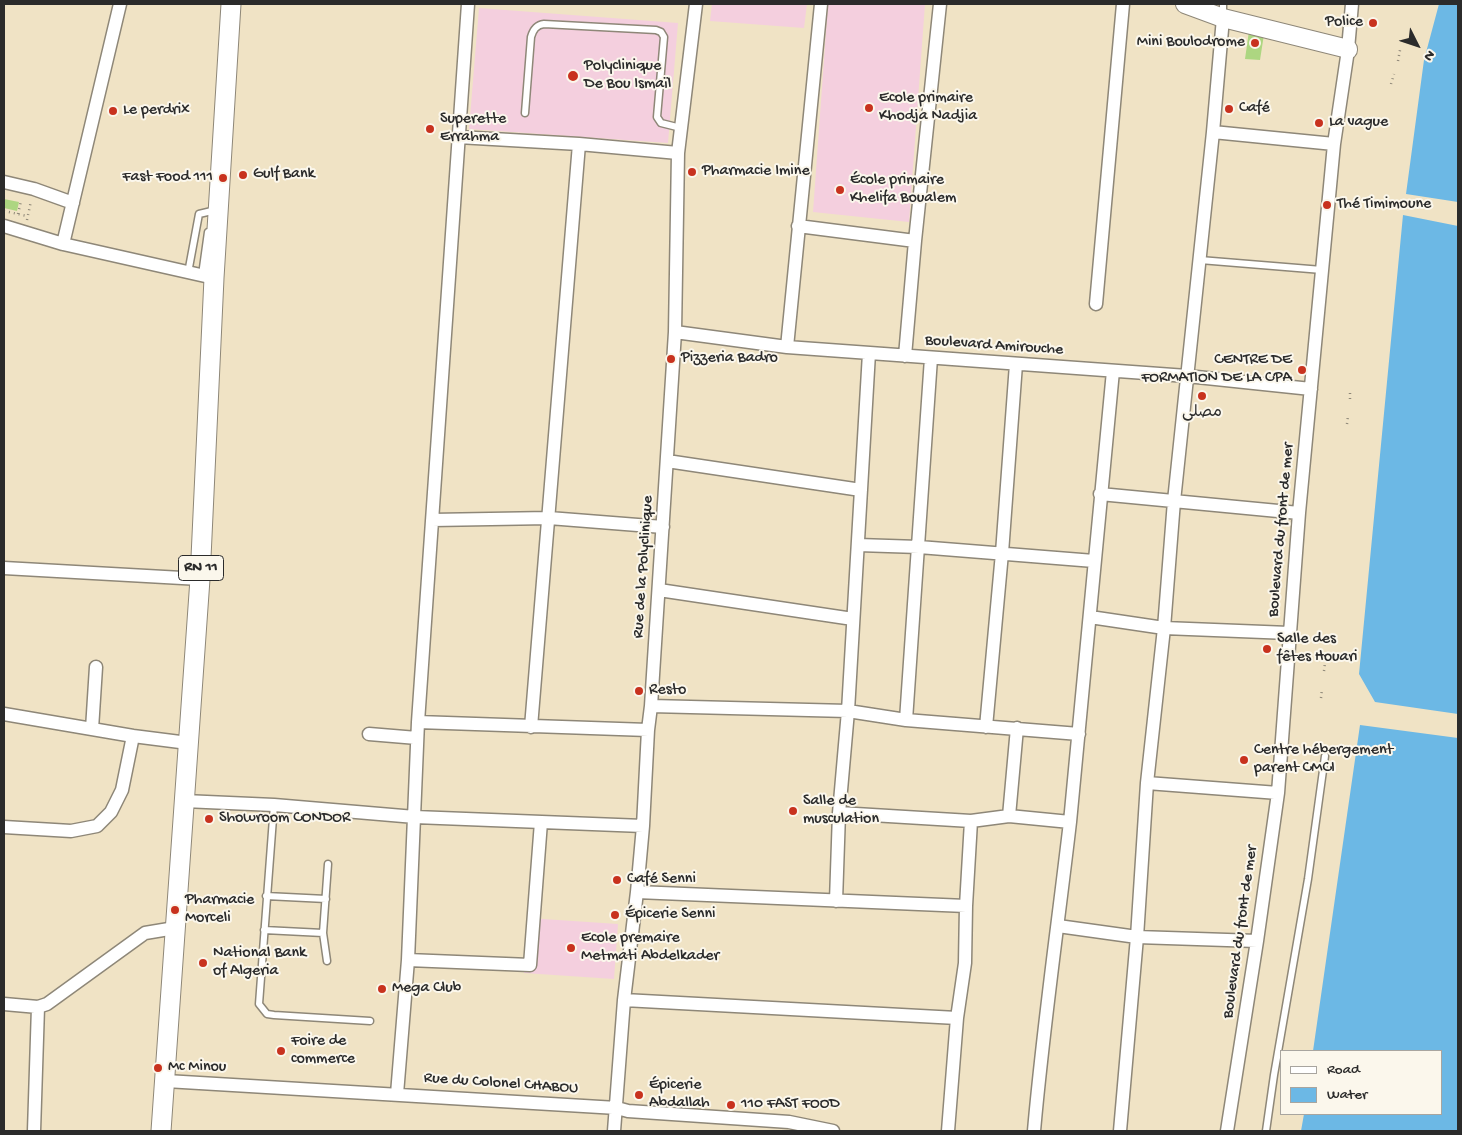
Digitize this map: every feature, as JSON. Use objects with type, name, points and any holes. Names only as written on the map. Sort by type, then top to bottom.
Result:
[{"type":"main road","name":"RN 11","points":[[161,1131],[200,579],[208,277],[231,4]]},
{"type":"main road","points":[[1185,4],[1223,11],[1348,49]]},
{"type":"street","points":[[63,244],[120,4]]},
{"type":"street","points":[[397,1094],[408,960],[418,722],[468,4]]},
{"type":"street","name":"Rue de la Polyclinique","points":[[614,1131],[624,1000],[638,892],[644,826],[648,730],[675,332],[678,153],[696,4]]},
{"type":"street","points":[[787,346],[821,4]]},
{"type":"street","points":[[905,356],[940,4]]},
{"type":"street","points":[[1096,304],[1123,4]]},
{"type":"street","name":"Boulevard du front de mer","points":[[1227,1131],[1258,941],[1278,793],[1299,513],[1334,144],[1348,49],[1352,4]]},
{"type":"street","points":[[1120,1131],[1138,937],[1147,783],[1164,628],[1174,501],[1214,132],[1223,11]]},
{"type":"street","points":[[1214,132],[1334,144]]},
{"type":"street","points":[[458,137],[579,144],[678,153]]},
{"type":"street","points":[[531,727],[579,144]]},
{"type":"street","points":[[4,182],[34,189],[73,203]]},
{"type":"street","points":[[4,226],[63,244],[208,277]]},
{"type":"street","points":[[798,226],[915,241]]},
{"type":"street","name":"Boulevard Amirouche","points":[[675,332],[787,346],[1187,376],[1311,389]]},
{"type":"street","points":[[836,901],[839,813],[848,711],[869,353]]},
{"type":"street","points":[[906,720],[931,358]]},
{"type":"street","points":[[986,728],[1002,553],[1016,364]]},
{"type":"street","points":[[1034,1131],[1042,1042],[1070,822],[1113,371]]},
{"type":"street","points":[[667,461],[861,490]]},
{"type":"street","points":[[1100,494],[1299,513]]},
{"type":"street","points":[[432,520],[549,518],[663,527]]},
{"type":"street","points":[[858,545],[919,547],[1094,561]]},
{"type":"street","points":[[4,568],[200,579]]},
{"type":"street","points":[[658,590],[853,620]]},
{"type":"street","points":[[1090,617],[1164,628],[1289,633]]},
{"type":"street","points":[[92,729],[96,666]]},
{"type":"street","points":[[651,706],[848,711],[906,720],[986,728],[1017,728],[1079,734]]},
{"type":"street","points":[[4,714],[133,736],[188,743]]},
{"type":"street","points":[[418,722],[648,730]]},
{"type":"street","points":[[1010,816],[1017,728]]},
{"type":"street","points":[[369,734],[417,738]]},
{"type":"street","points":[[4,827],[71,831],[97,826],[111,812],[122,790],[133,736]]},
{"type":"street","points":[[1147,783],[1278,793]]},
{"type":"street","points":[[184,801],[274,805],[415,817],[644,826]]},
{"type":"street","points":[[839,813],[971,821],[1010,816],[1070,822]]},
{"type":"street","points":[[948,1131],[957,1018],[965,963],[971,821]]},
{"type":"street","points":[[408,960],[530,965],[541,822]]},
{"type":"street","points":[[638,892],[966,906]]},
{"type":"street","points":[[1058,926],[1138,937],[1258,941]]},
{"type":"street","points":[[4,1004],[38,1007],[54,1000],[145,933],[175,928]]},
{"type":"street","points":[[624,1000],[957,1018]]},
{"type":"street","points":[[34,1131],[38,1007]]},
{"type":"street","name":"Rue du Colonel CHABOU","points":[[166,1081],[617,1108],[628,1111],[789,1122],[833,1131]]},
{"type":"lane","points":[[525,113],[531,37],[532,32],[537,26],[544,24],[656,30],[661,32],[664,38],[657,117],[661,123],[681,128]]},
{"type":"lane","points":[[188,273],[199,214],[213,213]]},
{"type":"lane","points":[[208,229],[208,277]]},
{"type":"lane","points":[[1200,260],[1322,270]]},
{"type":"lane","points":[[1266,1131],[1308,879],[1325,756]]},
{"type":"lane","points":[[274,805],[259,1004],[267,1014],[370,1021]]},
{"type":"lane","points":[[327,961],[323,934],[328,864]]},
{"type":"lane","points":[[266,896],[326,899]]},
{"type":"lane","points":[[264,930],[323,934]]},
{"type":"path","points":[[1398,61],[1400,50]]},
{"type":"path","points":[[1391,84],[1394,74]]},
{"type":"path","points":[[24,231],[34,189]]},
{"type":"path","points":[[18,214],[21,201]]},
{"type":"path","points":[[4,210],[28,216]]},
{"type":"path","points":[[1350,390],[1350,399]]},
{"type":"path","points":[[1347,424],[1348,416]]},
{"type":"path","points":[[1324,663],[1324,671]]},
{"type":"path","points":[[1321,698],[1322,689]]},
{"type":"shaded area","points":[[712,4],[807,4],[804,28],[710,21]]},
{"type":"shaded area","name":"Ecole primaire Khodja Nadjia","points":[[828,4],[925,4],[909,222],[813,212]]},
{"type":"shaded area","name":"Polyclinique De Bou Ismaïl","points":[[479,8],[678,23],[668,143],[469,129]]},
{"type":"shaded area","name":"Ecole premaire Metmati Abdelkader","points":[[528,918],[618,924],[614,979],[524,973]]},
{"type":"green space","name":"Mini Boulodrome","points":[[1250,24],[1265,28],[1260,60],[1245,59]]},
{"type":"green space","points":[[4,199],[19,202],[17,211],[4,208]]},
{"type":"water","points":[[1439,4],[1458,4],[1458,202],[1406,194],[1424,60]]},
{"type":"water","points":[[1403,215],[1458,226],[1458,714],[1375,702],[1359,674]]},
{"type":"water","points":[[1360,725],[1458,738],[1458,1131],[1301,1131],[1304,1115],[1442,1115],[1442,1050],[1313,1050]]},
{"type":"place","name":"Police","points":[[1373,23]]},
{"type":"place","name":"Mini Boulodrome","points":[[1255,43]]},
{"type":"place","name":"Polyclinique De Bou Ismaïl","points":[[573,76]]},
{"type":"place","name":"Ecole primaire Khodja Nadjia","points":[[869,108]]},
{"type":"place","name":"Café","points":[[1229,109]]},
{"type":"place","name":"Le perdrix","points":[[113,111]]},
{"type":"place","name":"La vague","points":[[1319,123]]},
{"type":"place","name":"Superette Errahma","points":[[430,129]]},
{"type":"place","name":"Pharmacie Imine","points":[[692,172]]},
{"type":"place","name":"Gulf Bank","points":[[243,175]]},
{"type":"place","name":"Fast Food 111","points":[[223,178]]},
{"type":"place","name":"École primaire Khelifa Boualem","points":[[840,190]]},
{"type":"place","name":"Thé Timimoune","points":[[1327,205]]},
{"type":"place","name":"Pizzeria Badro","points":[[671,359]]},
{"type":"place","name":"CENTRE DE FORMATION DE LA CPA","points":[[1302,370]]},
{"type":"place","name":"مصلى","points":[[1202,396]]},
{"type":"place","name":"Salle des fêtes Houari","points":[[1267,649]]},
{"type":"place","name":"Resto","points":[[639,691]]},
{"type":"place","name":"Centre hébergement parent CMCI","points":[[1244,760]]},
{"type":"place","name":"Salle de musculation","points":[[793,811]]},
{"type":"place","name":"Showroom CONDOR","points":[[209,819]]},
{"type":"place","name":"Café Senni","points":[[617,880]]},
{"type":"place","name":"Pharmacie Morceli","points":[[175,910]]},
{"type":"place","name":"Épicerie Senni","points":[[615,915]]},
{"type":"place","name":"Ecole premaire Metmati Abdelkader","points":[[571,948]]},
{"type":"place","name":"National Bank of Algeria","points":[[203,963]]},
{"type":"place","name":"Mega Club","points":[[382,989]]},
{"type":"place","name":"Foire de commerce","points":[[281,1051]]},
{"type":"place","name":"Mc Minou","points":[[158,1068]]},
{"type":"place","name":"Épicerie Abdallah","points":[[639,1095]]},
{"type":"place","name":"110 FAST FOOD","points":[[731,1105]]}]
